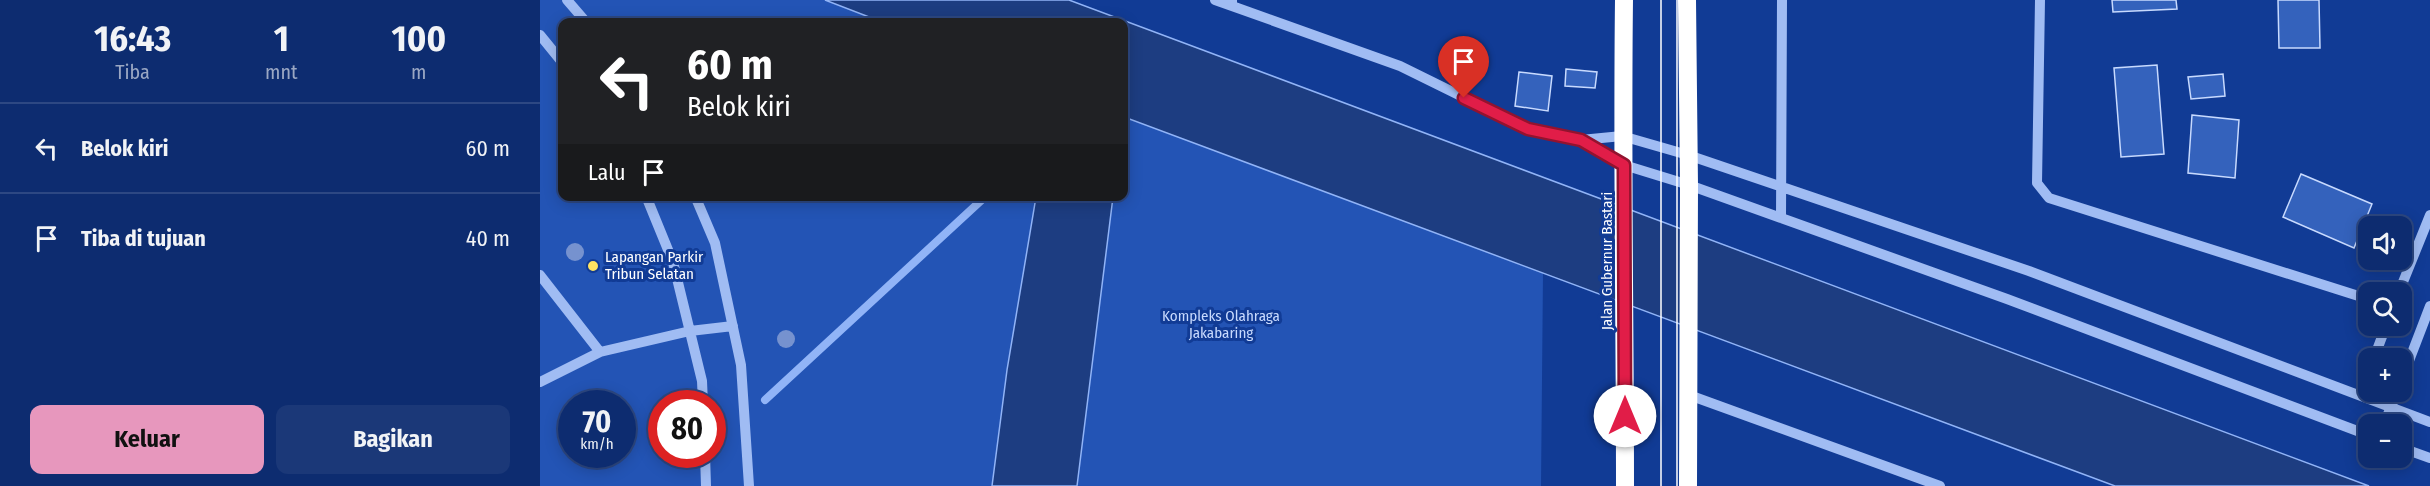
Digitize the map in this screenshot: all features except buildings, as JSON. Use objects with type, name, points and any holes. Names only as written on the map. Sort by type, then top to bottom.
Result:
[{"type":"highway","name":"Jalan Gubernur Bastari","points":[[1624,0],[1622,136],[1625,192],[1625,486]]},
{"type":"highway","points":[[1687,0],[1689,486]]},
{"type":"street","points":[[567,0],[583,18]]},
{"type":"street","points":[[1215,0],[1232,3],[1400,66],[1528,129],[1581,140],[1622,136],[1688,155],[2029,271],[2358,394]]},
{"type":"street","points":[[1781,218],[1782,0]]},
{"type":"street","points":[[2040,0],[2037,183],[2043,193],[2049,198],[2358,296]]},
{"type":"street","points":[[540,35],[558,57]]},
{"type":"street","points":[[1581,140],[1624,165],[1689,193],[1781,218],[2018,303],[2358,431]]},
{"type":"street","points":[[648,201],[673,262],[702,390]]},
{"type":"street","points":[[697,201],[715,243],[741,365],[749,486]]},
{"type":"street","points":[[2403,282],[2430,215]]},
{"type":"street","points":[[540,274],[600,352]]},
{"type":"street","points":[[2412,353],[2430,306]]},
{"type":"street","points":[[541,380],[600,352],[690,331],[733,326]]},
{"type":"street","points":[[1689,395],[1940,486]]},
{"type":"street","points":[[2378,402],[2430,422]]},
{"type":"street","points":[[2388,414],[2393,402]]},
{"type":"street","points":[[2412,452],[2430,459]]},
{"type":"street","points":[[705,468],[706,486]]},
{"type":"green space","name":"Kompleks Olahraga Jakabaring","points":[[540,0],[825,0],[872,18],[558,18],[558,201],[1128,201],[1128,118],[1543,273],[1541,486],[540,486]]},
{"type":"shaded area","points":[[825,0],[1069,0],[1117,18],[872,18]]},
{"type":"shaded area","points":[[1128,22],[2369,486],[2115,486],[1128,118]]},
{"type":"shaded area","points":[[1035,201],[1113,201],[1077,486],[992,486],[1007,370]]},
{"type":"waterway","points":[[765,400],[981,201]]},
{"type":"tram line","points":[[1661,0],[1661,486]]},
{"type":"tram line","points":[[1677,0],[1677,486]]},
{"type":"place","name":"Lapangan Parkir Tribun Selatan","points":[[593,266]]},
{"type":"route","points":[[1464,98],[1528,129],[1581,140],[1624,165],[1625,416]]}]
